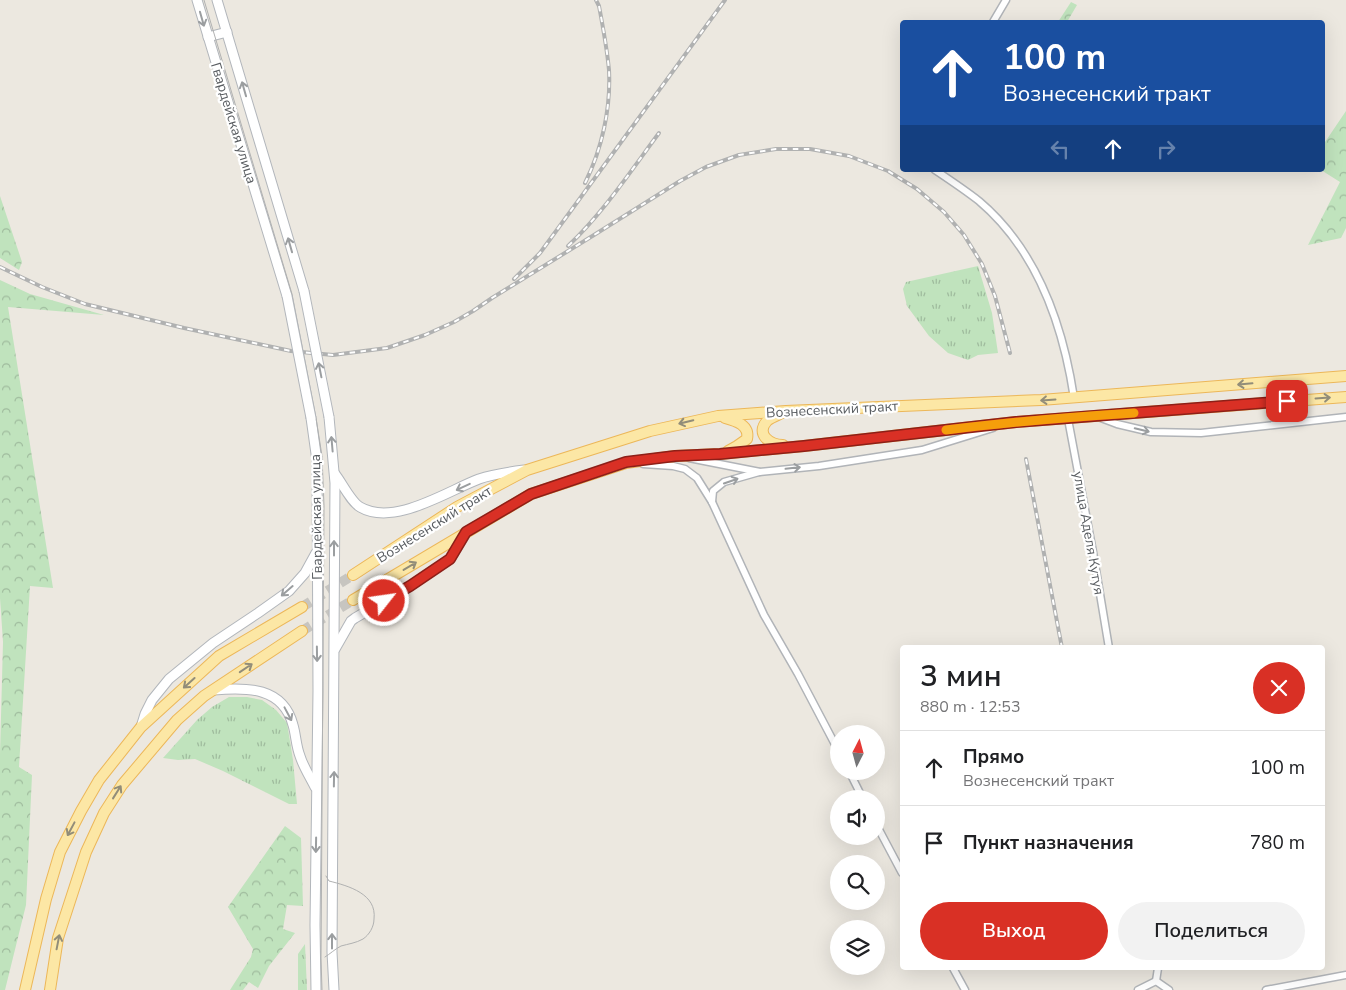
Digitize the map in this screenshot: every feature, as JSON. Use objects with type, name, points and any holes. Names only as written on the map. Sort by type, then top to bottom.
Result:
[{"type":"main road","name":"Гвардейская улица","points":[[197,0],[287,296],[311,418],[317,461],[316,990]]},
{"type":"main road","name":"Гвардейская улица","points":[[217,0],[304,292],[329,417],[335,483],[332,947],[334,990]]},
{"type":"main road","points":[[208,38],[227,32]]},
{"type":"main road","name":"Вознесенский тракт","points":[[353,575],[457,507],[527,470],[650,431],[718,416],[786,411],[1074,398],[1346,376]]},
{"type":"main road","name":"Вознесенский тракт","points":[[353,600],[531,494],[626,462],[675,456],[804,446],[1016,422],[1346,397]]},
{"type":"main road","points":[[786,411],[767,421],[762,431],[763,436],[776,445],[804,446]]},
{"type":"main road","points":[[718,416],[738,422],[746,428],[748,434],[747,439],[720,454]]},
{"type":"main road","points":[[334,472],[359,506],[379,514],[394,513],[435,500],[478,480],[496,474],[527,470]]},
{"type":"main road","points":[[335,649],[351,621],[410,586],[450,559],[466,532]]},
{"type":"main road","points":[[141,727],[152,700],[169,679],[213,643],[289,591],[305,573],[316,552]]},
{"type":"main road","points":[[25,990],[46,899],[60,852],[99,780],[141,727],[219,656],[302,607]]},
{"type":"main road","points":[[50,990],[58,938],[86,852],[104,813],[122,785],[177,720],[204,696],[302,631]]},
{"type":"main road","points":[[214,690],[252,689],[277,699],[287,709],[293,724],[300,756],[317,789]]},
{"type":"street","points":[[994,20],[1006,0]]},
{"type":"street","points":[[938,172],[966,191],[994,215],[1012,235],[1032,265],[1055,318],[1068,363],[1074,398]]},
{"type":"street","points":[[1095,416],[1117,424],[1151,432],[1201,433],[1346,418]]},
{"type":"street","name":"улица Аделя Кутуя","points":[[1068,418],[1108,645]]},
{"type":"street","points":[[712,502],[713,491],[724,482],[760,472],[819,466],[922,450],[1016,422]]},
{"type":"street","points":[[675,456],[760,472]]},
{"type":"street","points":[[626,462],[673,466],[685,470],[697,478],[712,502],[764,615],[830,735]]},
{"type":"street","points":[[885,841],[900,869]]},
{"type":"street","points":[[954,970],[965,990]]},
{"type":"street","points":[[1156,981],[1158,970]]},
{"type":"street","points":[[1266,990],[1346,976]]},
{"type":"street","points":[[1138,990],[1156,981]]},
{"type":"street","points":[[1156,981],[1170,990]]},
{"type":"green space","points":[[1071,2],[1077,5],[1068,20],[1059,20]]},
{"type":"green space","points":[[1346,111],[1346,228],[1341,238],[1308,245],[1340,182],[1324,172],[1325,142]]},
{"type":"green space","points":[[0,196],[22,262],[19,270],[0,258]]},
{"type":"green space","points":[[978,266],[992,313],[998,353],[978,355],[968,360],[948,353],[929,336],[907,306],[903,289],[906,282]]},
{"type":"green space","points":[[0,280],[30,294],[104,315],[8,307],[53,588],[30,586],[19,767],[32,775],[26,905],[5,990],[0,990],[0,754],[3,642],[0,598]]},
{"type":"green space","points":[[229,697],[247,697],[262,700],[276,710],[287,723],[297,804],[289,804],[195,759],[178,760],[163,758],[197,720],[212,707]]},
{"type":"green space","points":[[285,826],[301,838],[303,906],[287,905],[283,929],[295,933],[269,966],[258,988],[249,982],[243,990],[230,990],[251,957],[253,949],[228,907]]},
{"type":"green space","points":[[305,944],[307,990],[298,990],[298,954]]},
{"type":"tunnel","points":[[302,607],[353,575]]},
{"type":"tunnel","points":[[302,631],[353,600]]},
{"type":"tram line","points":[[204,0],[292,294],[322,456],[324,506],[322,990]]},
{"type":"tram line","points":[[325,957],[341,946],[363,939],[369,933],[374,922],[374,910],[366,897],[360,892],[329,881],[326,876]]},
{"type":"railway","points":[[585,183],[601,142],[607,113],[609,84],[607,54],[599,6],[596,0]]},
{"type":"railway","points":[[514,279],[540,253],[725,0]]},
{"type":"railway","points":[[568,246],[605,206],[659,133]]},
{"type":"railway","points":[[0,267],[42,287],[85,304],[291,351],[333,355],[387,348],[425,335],[454,322],[680,181],[706,167],[739,155],[776,149],[810,149],[849,156],[888,171],[917,189],[944,212],[964,235],[982,264],[995,296],[1010,353]]},
{"type":"railway","points":[[1026,459],[1061,645]]},
{"type":"slow traffic","points":[[946,430],[1016,422],[1134,413]]},
{"type":"route","points":[[384,601],[450,559],[466,532],[531,494],[626,462],[675,456],[804,446],[1016,422],[1287,401]]}]
